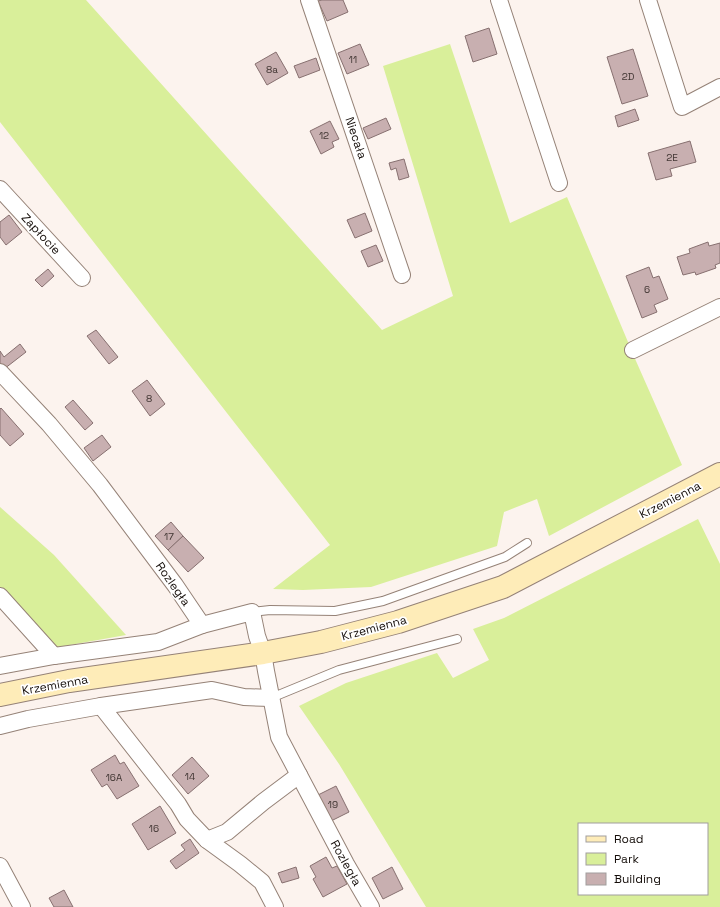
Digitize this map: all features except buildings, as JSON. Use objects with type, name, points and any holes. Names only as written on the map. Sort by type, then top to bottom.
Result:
[{"type":"main road","name":"Krzemienna","points":[[0,695],[69,681],[264,654],[321,642],[398,622],[503,587],[720,474]]},
{"type":"street","name":"Niecała","points":[[309,0],[402,275]]},
{"type":"street","points":[[499,0],[559,183]]},
{"type":"street","points":[[648,0],[682,107],[720,87]]},
{"type":"street","name":"Zapłocie","points":[[0,189],[82,278]]},
{"type":"street","points":[[633,350],[720,307]]},
{"type":"street","name":"Rozległa","points":[[0,372],[49,424],[100,485],[175,585],[202,625]]},
{"type":"street","points":[[0,596],[54,656]]},
{"type":"street","points":[[0,666],[54,656],[158,642],[202,625],[252,612]]},
{"type":"street","name":"Rozległa","points":[[252,612],[257,636],[264,654],[279,737],[346,864],[371,907]]},
{"type":"street","points":[[0,726],[28,719],[101,706],[212,690],[244,697],[271,698]]},
{"type":"street","points":[[101,706],[178,804],[187,819],[207,840],[262,882],[275,907]]},
{"type":"street","points":[[207,840],[227,832],[299,775]]},
{"type":"street","points":[[0,866],[22,907]]},
{"type":"lane","points":[[252,612],[270,610],[335,611],[383,601],[505,557],[527,543]]},
{"type":"lane","points":[[271,698],[339,670],[457,638]]},
{"type":"green space","points":[[0,0],[86,0],[382,330],[453,296],[383,66],[450,44],[510,223],[567,197],[636,361],[682,465],[549,536],[537,499],[504,512],[497,546],[371,587],[303,590],[273,589],[330,545],[0,122]]},
{"type":"green space","points":[[0,507],[54,555],[126,635],[53,648],[0,590]]},
{"type":"green space","points":[[698,519],[720,564],[720,907],[426,907],[339,764],[299,706],[346,683],[437,653],[453,678],[489,660],[473,629],[504,618]]}]
